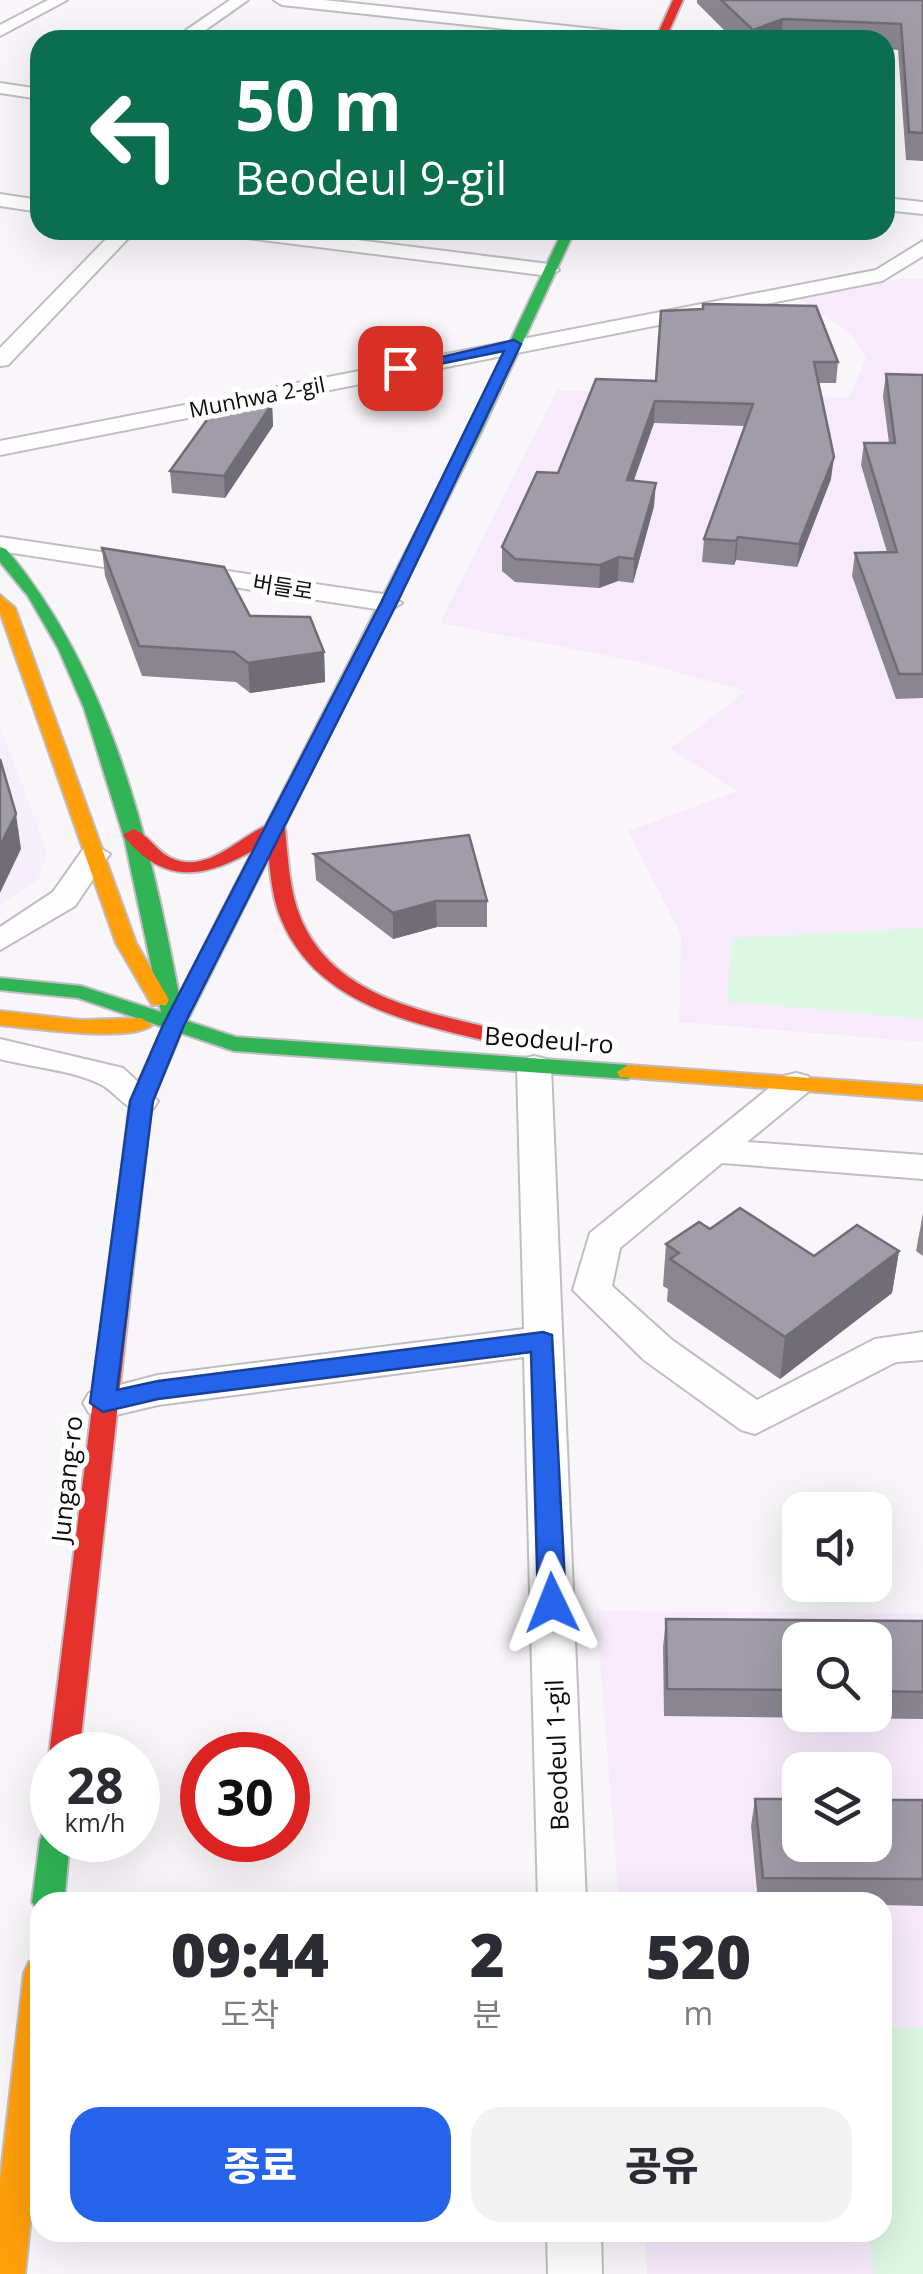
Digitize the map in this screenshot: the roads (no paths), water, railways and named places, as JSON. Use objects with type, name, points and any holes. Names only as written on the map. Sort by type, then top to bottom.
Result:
[{"type":"street","points":[[0,31],[59,0]]},
{"type":"street","points":[[195,30],[240,0]]},
{"type":"street","points":[[282,0],[558,30]]},
{"type":"street","points":[[664,30],[678,0]]},
{"type":"street","points":[[0,88],[30,92]]},
{"type":"street","points":[[0,200],[30,204]]},
{"type":"street","points":[[895,205],[923,208]]},
{"type":"street","points":[[0,360],[116,240]]},
{"type":"street","points":[[310,240],[549,270]]},
{"type":"street","name":"Jungang-ro","points":[[67,1732],[142,1101],[174,1025],[389,603],[563,240]]},
{"type":"street","name":"Munhwa 2-gil","points":[[0,448],[514,344],[882,275],[923,247]]},
{"type":"street","name":"버들로","points":[[0,544],[389,603]]},
{"type":"street","points":[[0,552],[12,559],[46,607],[77,678],[132,835],[158,926],[174,1025]]},
{"type":"street","points":[[0,600],[7,608],[126,943],[174,1025]]},
{"type":"street","points":[[132,835],[157,862],[174,868],[234,856],[275,828],[284,893],[298,935],[339,981],[397,1013],[496,1036]]},
{"type":"street","points":[[0,941],[64,900],[95,854]]},
{"type":"street","points":[[0,930],[32,920]]},
{"type":"street","name":"Beodeul-ro","points":[[0,984],[81,992],[234,1044],[529,1053],[796,1084],[923,1093]]},
{"type":"street","points":[[0,1018],[81,1027],[233,1022],[350,1028]]},
{"type":"street","name":"Beodeul-ro","points":[[388,1030],[496,1036],[529,1053]]},
{"type":"street","points":[[0,1049],[111,1076],[142,1101]]},
{"type":"street","name":"Beodeul 1-gil","points":[[529,1053],[562,1892]]},
{"type":"street","points":[[796,1084],[602,1242],[592,1290],[658,1350],[755,1418],[889,1349],[923,1346]]},
{"type":"street","points":[[713,1152],[923,1168]]},
{"type":"street","points":[[103,1403],[158,1390],[543,1341]]},
{"type":"street","points":[[49,1892],[52,1862]]},
{"type":"street","points":[[7,2274],[30,2064]]},
{"type":"street","points":[[574,2242],[575,2274]]}]
